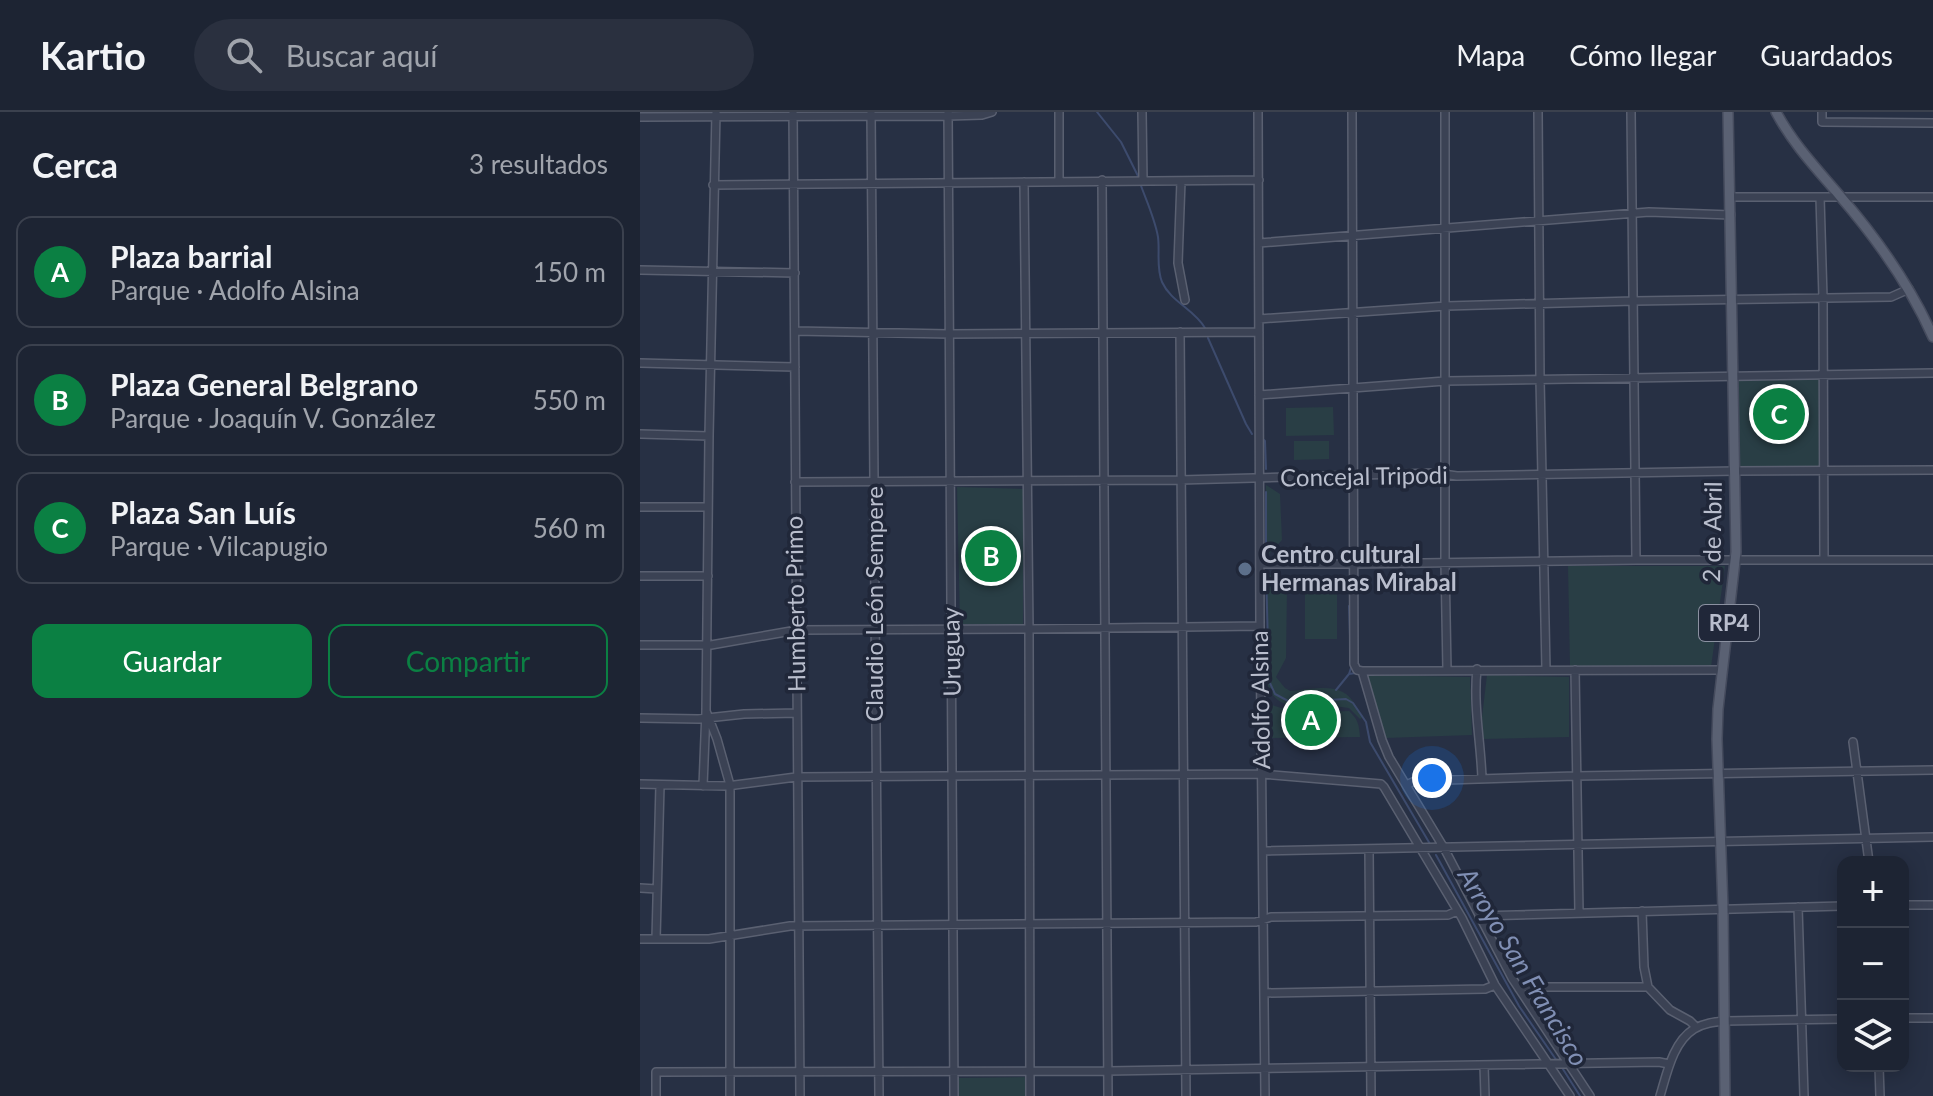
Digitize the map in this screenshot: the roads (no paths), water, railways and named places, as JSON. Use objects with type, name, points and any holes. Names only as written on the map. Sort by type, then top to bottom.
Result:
[{"type":"main road","name":"2 de Abril","points":[[1725,1096],[1718,721],[1736,559],[1728,112]]},
{"type":"main road","points":[[1776,112],[1799,148],[1887,255],[1909,289],[1933,337]]},
{"type":"street","points":[[640,117],[982,115],[992,112]]},
{"type":"street","points":[[1059,112],[1059,181]]},
{"type":"street","points":[[1140,180],[1142,112]]},
{"type":"street","name":"Adolfo Alsina","points":[[1258,112],[1265,1096]]},
{"type":"street","points":[[1352,112],[1354,664],[1357,670],[1723,670]]},
{"type":"street","points":[[1445,112],[1447,670]]},
{"type":"street","points":[[1538,112],[1546,670]]},
{"type":"street","points":[[1631,112],[1636,560]]},
{"type":"street","points":[[1822,112],[1822,122],[1933,123]]},
{"type":"street","name":"Humberto Primo","points":[[793,114],[800,1096]]},
{"type":"street","name":"Claudio León Sempere","points":[[871,114],[879,1096]]},
{"type":"street","name":"Uruguay","points":[[948,114],[954,1096]]},
{"type":"street","points":[[703,786],[707,716],[716,115]]},
{"type":"street","points":[[1102,180],[1108,1096]]},
{"type":"street","points":[[713,185],[1259,180]]},
{"type":"street","points":[[1181,181],[1178,263],[1185,300]]},
{"type":"street","points":[[1024,182],[1030,1096]]},
{"type":"street","points":[[1731,197],[1933,197]]},
{"type":"street","points":[[1820,197],[1824,560]]},
{"type":"street","points":[[1259,243],[1631,214],[1731,215]]},
{"type":"street","points":[[640,270],[795,273]]},
{"type":"street","points":[[1259,319],[1446,306],[1891,297],[1909,289]]},
{"type":"street","points":[[795,331],[949,334],[1259,332]]},
{"type":"street","points":[[1180,332],[1186,1096]]},
{"type":"street","points":[[640,363],[795,367]]},
{"type":"street","points":[[1259,395],[1445,381],[1933,373]]},
{"type":"street","points":[[640,434],[709,436]]},
{"type":"street","name":"Concejal Tripodi","points":[[795,482],[1933,470]]},
{"type":"street","points":[[640,507],[708,507]]},
{"type":"street","points":[[1261,564],[1933,560]]},
{"type":"street","points":[[640,576],[708,576]]},
{"type":"street","points":[[640,645],[706,646],[797,630],[1260,626]]},
{"type":"street","points":[[1477,669],[1475,692],[1482,779]]},
{"type":"street","points":[[1575,670],[1579,912]]},
{"type":"street","points":[[1362,671],[1385,749],[1519,989],[1590,1096]]},
{"type":"street","points":[[640,718],[797,713]]},
{"type":"street","points":[[707,716],[730,785],[730,1096]]},
{"type":"street","points":[[1853,742],[1868,856]]},
{"type":"street","points":[[1406,785],[1415,781],[1576,776],[1933,770]]},
{"type":"street","points":[[640,784],[730,785],[796,777],[1184,774],[1262,774],[1381,784],[1424,848],[1495,985],[1552,1064],[1570,1096]]},
{"type":"street","points":[[656,939],[660,785]]},
{"type":"street","points":[[1263,851],[1933,837]]},
{"type":"street","points":[[1369,849],[1371,1096]]},
{"type":"street","points":[[640,888],[657,889]]},
{"type":"street","points":[[1909,905],[1933,905]]},
{"type":"street","points":[[1479,916],[1837,906]]},
{"type":"street","points":[[1798,907],[1804,1096]]},
{"type":"street","points":[[640,939],[709,939],[799,926],[1256,922],[1271,917],[1448,915],[1457,911]]},
{"type":"street","points":[[1642,911],[1644,967],[1648,987],[1670,1010],[1696,1027]]},
{"type":"street","points":[[1265,993],[1485,989],[1495,985]]},
{"type":"street","points":[[1519,989],[1648,987]]},
{"type":"street","points":[[1909,1018],[1933,1018]]},
{"type":"street","points":[[1660,1096],[1669,1064],[1683,1039],[1696,1027],[1725,1021],[1837,1019]]},
{"type":"street","points":[[656,1096],[656,1072],[1108,1071],[1669,1064]]},
{"type":"street","points":[[1484,1065],[1485,1096]]},
{"type":"street","points":[[1879,1072],[1880,1096]]},
{"type":"waterway","name":"Arroyo San Francisco","points":[[1097,112],[1121,142],[1138,176]]},
{"type":"waterway","name":"Arroyo San Francisco","points":[[1140,183],[1157,230],[1162,282],[1205,328]]},
{"type":"waterway","name":"Arroyo San Francisco","points":[[1208,338],[1252,434]]},
{"type":"waterway","name":"Arroyo San Francisco","points":[[1264,440],[1266,469]]},
{"type":"waterway","name":"Arroyo San Francisco","points":[[1266,492],[1266,557]]},
{"type":"waterway","name":"Arroyo San Francisco","points":[[1266,571],[1269,681],[1275,694],[1290,702],[1346,699],[1353,703],[1366,722],[1370,742],[1430,844]]},
{"type":"waterway","points":[[1349,606],[1349,674]]},
{"type":"waterway","points":[[1336,690],[1349,674],[1356,673]]},
{"type":"waterway","name":"Arroyo San Francisco","points":[[1436,855],[1519,1006],[1557,1061]]},
{"type":"waterway","name":"Arroyo San Francisco","points":[[1561,1066],[1580,1096]]},
{"type":"place","name":"Plaza San Luís","points":[[1779,414]]},
{"type":"place","name":"Plaza General Belgrano","points":[[991,556]]},
{"type":"place","name":"Centro cultural Hermanas Mirabal","points":[[1245,569]]},
{"type":"place","name":"Plaza barrial","points":[[1311,720]]}]
